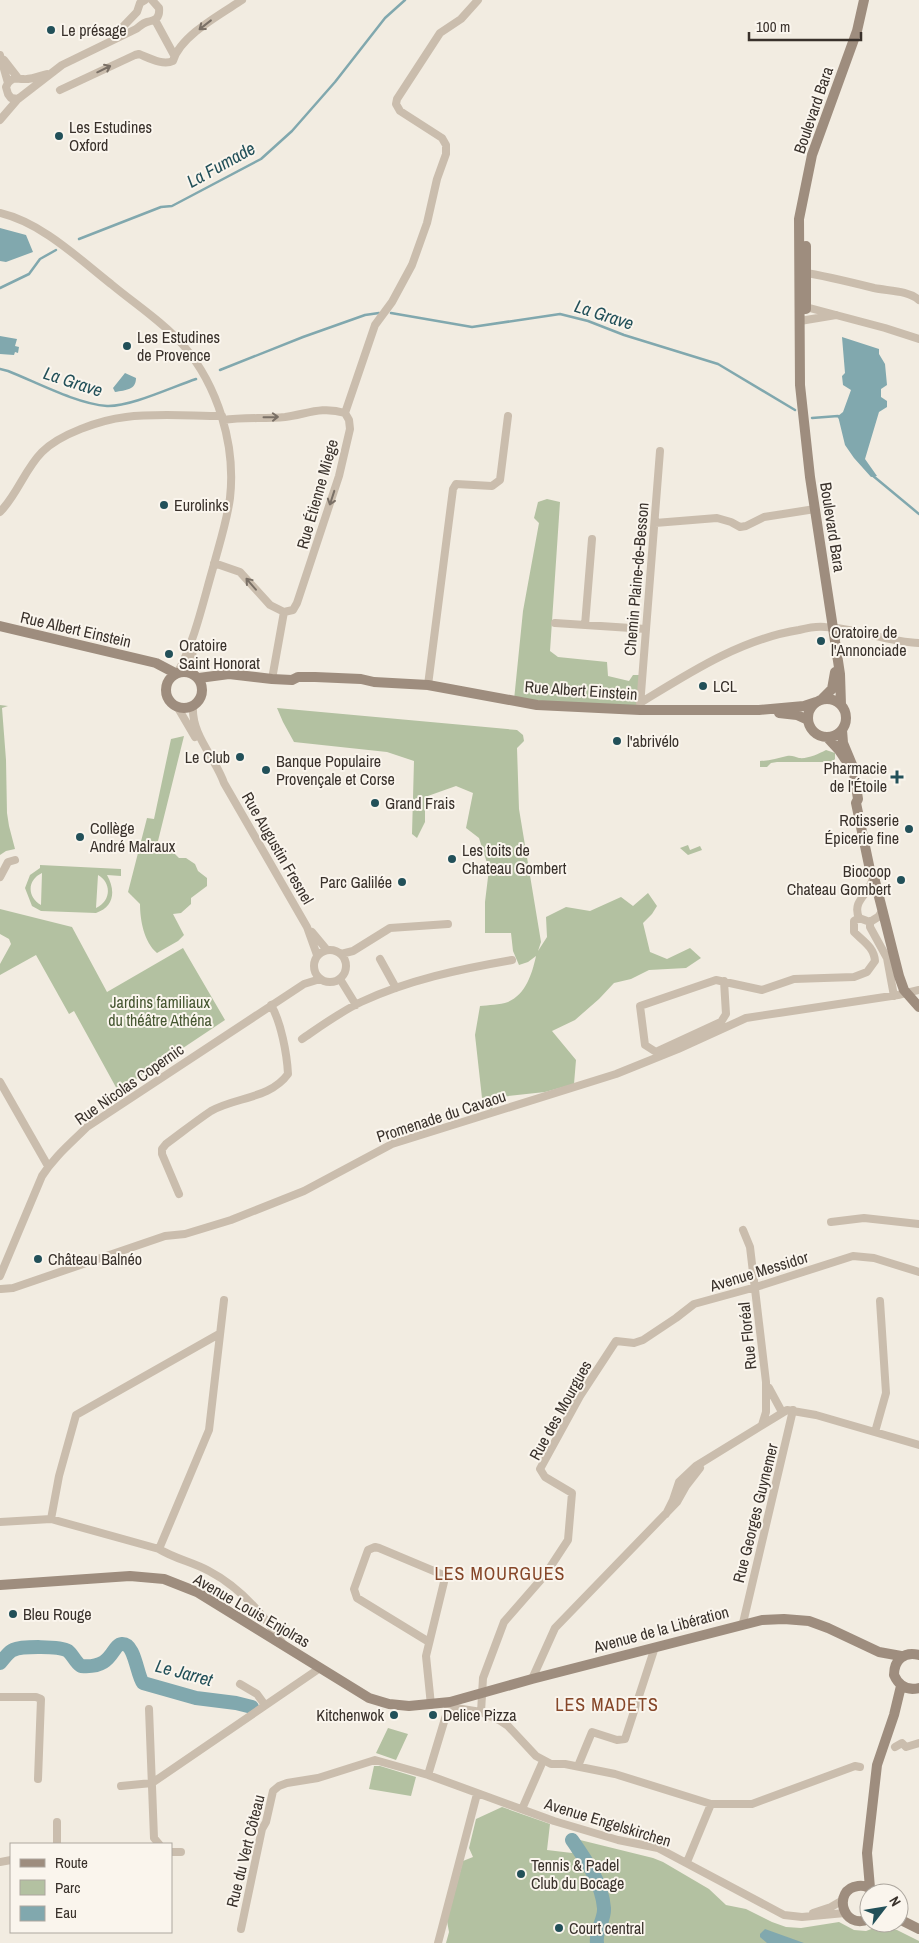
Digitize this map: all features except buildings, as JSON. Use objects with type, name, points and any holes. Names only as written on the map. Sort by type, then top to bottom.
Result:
[{"type":"street","points":[[110,41],[137,12],[138,6],[145,0]]},
{"type":"street","points":[[1,118],[18,99],[52,72],[136,29],[159,15],[159,8],[152,0]]},
{"type":"street","points":[[60,90],[135,55],[139,54],[168,63],[173,61],[174,55],[199,29],[242,0]]},
{"type":"street","name":"Rue Étienne Miege","points":[[284,612],[293,610],[298,602],[340,476],[350,429],[349,420],[345,413],[375,325],[392,302],[412,264],[427,223],[446,151],[445,142],[442,138],[400,111],[396,104],[397,99],[440,34],[461,19],[478,0]]},
{"type":"street","name":"Boulevard Bara","points":[[841,705],[840,674],[815,510],[800,386],[803,272],[799,219],[812,155],[857,31],[865,0]]},
{"type":"street","points":[[137,12],[141,19],[150,21],[174,55]]},
{"type":"street","points":[[0,55],[27,86],[26,94]]},
{"type":"street","points":[[0,55],[8,83]]},
{"type":"street","points":[[18,99],[11,98],[6,87],[12,78],[20,79],[52,72]]},
{"type":"street","points":[[1,118],[8,94]]},
{"type":"street","points":[[1,213],[23,222],[58,242],[175,337],[197,364],[214,394],[222,418],[229,456],[230,498],[214,562],[185,658],[177,673],[167,682],[167,697],[178,708],[193,706],[199,701],[203,690],[196,676],[192,660],[194,630]]},
{"type":"street","points":[[803,272],[909,294],[919,300]]},
{"type":"street","points":[[803,306],[919,339]]},
{"type":"street","points":[[803,321],[838,315]]},
{"type":"street","points":[[0,512],[40,454],[51,444],[70,433],[124,417],[222,418],[287,416],[320,410],[345,413]]},
{"type":"street","points":[[428,685],[453,489],[456,484],[492,486],[500,480],[508,416]]},
{"type":"street","name":"Chemin Plaine-de-Besson","points":[[640,706],[660,451]]},
{"type":"street","points":[[655,523],[717,518],[740,527],[746,526],[764,516],[815,510]]},
{"type":"street","points":[[585,624],[592,539]]},
{"type":"street","points":[[214,562],[240,572],[270,605],[284,612],[272,679]]},
{"type":"street","points":[[555,622],[646,629]]},
{"type":"street","name":"Rue Albert Einstein","points":[[0,626],[156,663],[177,673]]},
{"type":"street","points":[[640,706],[686,675],[750,642],[788,631],[816,627],[833,627],[897,641],[919,643]]},
{"type":"street","name":"Boulevard Bara","points":[[819,701],[832,690],[836,652]]},
{"type":"street","name":"Rue Albert Einstein","points":[[144,661],[159,670],[167,682]]},
{"type":"street","points":[[177,673],[186,671],[196,676]]},
{"type":"street","name":"Rue Albert Einstein","points":[[196,676],[229,674],[292,680],[298,683],[360,685],[374,682],[428,685],[537,705],[759,710],[797,715],[808,720]]},
{"type":"street","name":"Rue Albert Einstein","points":[[203,690],[222,680],[251,680],[259,678]]},
{"type":"street","points":[[827,737],[838,734],[846,720],[841,705],[829,699],[819,701],[811,707],[808,720],[815,733],[827,737],[853,767]]},
{"type":"street","name":"Rue Albert Einstein","points":[[759,710],[804,706],[819,701]]},
{"type":"street","name":"Rue Augustin Fresnel","points":[[193,706],[193,722],[224,783],[307,928],[317,955]]},
{"type":"street","name":"Rue Augustin Fresnel","points":[[178,708],[217,775],[224,783]]},
{"type":"street","points":[[842,730],[843,743],[853,767],[858,798],[856,803],[870,870],[874,874],[899,976],[905,993]]},
{"type":"street","points":[[0,877],[8,862],[15,860]]},
{"type":"street","points":[[870,922],[859,918],[856,912],[859,900],[868,890],[874,874]]},
{"type":"street","points":[[870,922],[878,917],[883,910]]},
{"type":"street","points":[[724,981],[726,1014],[721,1022],[656,1052],[645,1045],[640,1006],[702,984],[716,980],[724,981],[762,990],[794,979],[854,978],[861,976],[867,972],[875,961],[875,954],[854,932],[854,921],[859,918]]},
{"type":"street","points":[[870,922],[870,927],[905,993],[919,1006]]},
{"type":"street","points":[[341,954],[353,951],[390,928],[448,924]]},
{"type":"street","name":"Rue Augustin Fresnel","points":[[307,928],[326,950]]},
{"type":"street","points":[[326,950],[332,950],[341,954],[346,962],[346,971],[340,979],[330,983],[320,979],[314,970],[317,955],[326,950]]},
{"type":"street","points":[[346,962],[353,951]]},
{"type":"street","points":[[380,959],[396,988]]},
{"type":"street","points":[[302,1039],[356,1005],[396,988],[438,974],[512,960]]},
{"type":"street","name":"Rue Nicolas Copernic","points":[[304,984],[314,970]]},
{"type":"street","name":"Rue Nicolas Copernic","points":[[0,1289],[1,1275],[32,1198],[48,1166],[87,1127],[270,1005],[304,984],[320,979]]},
{"type":"street","points":[[340,979],[356,1005]]},
{"type":"street","name":"Promenade du Cavaou","points":[[0,1289],[13,1288],[165,1236],[185,1234],[231,1220],[304,1191],[392,1144],[616,1074],[678,1049],[746,1018],[905,993]]},
{"type":"street","points":[[179,1194],[162,1154],[162,1149],[166,1144],[212,1111],[259,1095],[282,1081],[288,1074],[275,1013],[270,1005]]},
{"type":"street","points":[[0,1082],[48,1166]]},
{"type":"street","points":[[831,1222],[864,1218],[919,1224]]},
{"type":"street","name":"Rue Floréal","points":[[742,1230],[750,1247],[766,1382],[766,1412],[762,1425]]},
{"type":"street","name":"Avenue Messidor","points":[[616,1341],[634,1343],[643,1340],[694,1304],[756,1287],[853,1256],[874,1258],[919,1272]]},
{"type":"street","points":[[160,1549],[209,1430],[224,1300]]},
{"type":"street","points":[[876,1432],[886,1392],[880,1301]]},
{"type":"street","points":[[51,1519],[59,1476],[76,1415],[219,1334]]},
{"type":"street","name":"Rue des Mourgues","points":[[481,1693],[483,1678],[504,1622],[545,1575],[568,1540],[572,1493],[545,1477],[540,1468],[580,1396],[616,1341]]},
{"type":"street","name":"Rue Floréal","points":[[766,1382],[771,1395],[782,1412]]},
{"type":"street","points":[[532,1679],[555,1628],[666,1514],[679,1482],[709,1457],[782,1412],[793,1410],[919,1445]]},
{"type":"street","name":"Rue Georges Guynemer","points":[[743,1623],[793,1410]]},
{"type":"street","points":[[0,1522],[51,1519],[160,1549],[172,1557],[208,1570],[230,1584],[268,1620],[284,1645]]},
{"type":"street","points":[[429,1642],[357,1598],[354,1589],[368,1550],[375,1547],[440,1574],[444,1582],[426,1656],[431,1705]]},
{"type":"street","name":"Avenue Louis Enjolras","points":[[0,1585],[130,1576],[160,1578],[197,1592],[369,1698],[409,1706],[450,1702]]},
{"type":"street","name":"Avenue de la Libération","points":[[450,1702],[743,1623],[762,1620],[809,1621],[879,1652]]},
{"type":"street","points":[[578,1766],[592,1732],[617,1740],[625,1739],[655,1647]]},
{"type":"street","points":[[879,1652],[901,1656],[917,1652]]},
{"type":"street","points":[[879,1652],[894,1668]]},
{"type":"street","points":[[856,1886],[867,1854],[877,1765],[894,1715],[901,1686],[894,1675],[894,1668],[901,1656]]},
{"type":"street","points":[[122,1786],[152,1783],[320,1668]]},
{"type":"street","points":[[240,1684],[257,1694],[265,1705]]},
{"type":"street","points":[[901,1686],[916,1689]]},
{"type":"street","points":[[894,1715],[904,1700],[916,1689]]},
{"type":"street","points":[[481,1693],[481,1712]]},
{"type":"street","points":[[0,1697],[36,1697],[40,1699],[38,1779]]},
{"type":"street","points":[[428,1775],[450,1702],[456,1708],[481,1712],[492,1716],[508,1726],[530,1751],[550,1764],[578,1766],[624,1776],[711,1804],[752,1804],[855,1766],[860,1767]]},
{"type":"street","points":[[149,1709],[154,1838],[158,1843]]},
{"type":"street","points":[[895,1747],[902,1743],[906,1747],[919,1744]]},
{"type":"street","name":"Rue du Vert Côteau","points":[[241,1929],[262,1829],[266,1822],[274,1791],[278,1786],[287,1782],[318,1778],[375,1760],[428,1775]]},
{"type":"street","points":[[522,1809],[544,1761]]},
{"type":"street","name":"Avenue Engelskirchen","points":[[428,1775],[477,1794],[618,1840],[658,1848],[784,1915],[802,1917],[846,1914]]},
{"type":"street","points":[[438,1943],[477,1794]]},
{"type":"street","points":[[687,1862],[711,1804]]},
{"type":"street","points":[[56,1822],[57,1843]]},
{"type":"street","points":[[172,1852],[181,1852]]},
{"type":"street","points":[[867,1854],[871,1883]]},
{"type":"street","points":[[859,1886],[847,1891],[843,1900],[846,1914],[859,1922]]},
{"type":"street","points":[[802,1917],[831,1907],[843,1900]]},
{"type":"green space","points":[[547,499],[560,502],[550,651],[558,657],[607,662],[608,676],[629,681],[633,675],[642,675],[640,710],[514,700],[523,611],[539,523],[534,518],[538,502]]},
{"type":"green space","points":[[0,705],[8,706],[2,708],[6,760],[7,813],[15,849],[0,855]]},
{"type":"green space","points":[[277,708],[517,730],[523,735],[524,741],[517,748],[519,809],[541,942],[538,951],[547,937],[546,917],[566,907],[590,911],[621,897],[633,906],[648,893],[657,906],[643,923],[650,952],[667,959],[690,948],[701,958],[686,968],[649,970],[631,979],[614,983],[575,1020],[552,1031],[576,1060],[574,1084],[545,1092],[500,1097],[491,1110],[482,1098],[475,1035],[480,1006],[505,1003],[519,994],[527,983],[536,956],[528,962],[519,965],[513,951],[511,933],[485,933],[485,902],[489,869],[479,838],[466,828],[473,793],[456,786],[425,797],[425,822],[417,838],[412,834],[414,761],[387,752],[294,742]]},
{"type":"green space","points":[[184,736],[157,845],[161,851],[172,851],[179,858],[186,858],[195,864],[198,871],[207,878],[207,886],[191,898],[191,904],[181,913],[173,914],[184,935],[178,941],[157,953],[146,937],[140,904],[128,892],[147,818],[154,819],[171,739]]},
{"type":"green space","points":[[826,750],[835,753],[835,759],[832,762],[777,762],[771,763],[767,767],[760,767],[760,761],[789,756],[806,758]]},
{"type":"green space","points":[[688,845],[690,850],[700,846],[702,850],[688,855],[680,848]]},
{"type":"green space","points":[[40,865],[121,869],[121,876],[107,875],[112,887],[112,898],[107,907],[96,913],[41,911],[32,906],[25,888],[30,875],[40,868]],"holes":[[[42,873],[41,905],[33,898],[31,884]],[[98,875],[106,883],[108,892],[105,901],[96,908]]]},
{"type":"green space","name":"Jardins familiaux du théâtre Athéna","points":[[0,909],[72,927],[107,992],[183,948],[225,1020],[171,1056],[160,1058],[157,1065],[118,1091],[74,1011],[69,1014],[36,955],[0,975],[0,964],[11,944],[9,939],[0,934]]},
{"type":"green space","points":[[388,1728],[408,1734],[396,1760],[376,1753]]},
{"type":"green space","points":[[374,1766],[380,1766],[416,1777],[411,1796],[369,1789]]},
{"type":"green space","points":[[502,1807],[550,1824],[547,1850],[572,1853],[570,1843],[572,1838],[653,1858],[709,1889],[726,1905],[746,1909],[786,1927],[801,1928],[839,1922],[854,1930],[859,1930],[859,1933],[903,1933],[919,1941],[919,1943],[446,1943],[449,1932],[447,1921],[463,1861],[473,1857],[469,1848],[476,1819]]},
{"type":"water","points":[[0,228],[26,235],[33,252],[6,262],[0,261]]},
{"type":"water","points":[[0,336],[17,339],[15,346],[19,347],[18,353],[15,352],[14,355],[0,354]]},
{"type":"water","points":[[842,337],[879,349],[879,354],[885,364],[887,385],[881,389],[881,397],[887,401],[887,407],[879,412],[865,459],[877,476],[871,477],[845,445],[838,416],[843,412],[851,390],[843,385],[842,376],[845,373]]},
{"type":"water","points":[[125,373],[136,378],[136,382],[130,389],[115,392],[113,388]]},
{"type":"water","points":[[765,1929],[804,1943],[767,1943],[760,1937],[760,1934]]},
{"type":"waterway","name":"La Fumade","points":[[79,239],[161,207],[172,206],[261,159],[292,131],[335,82],[385,18],[405,0]]},
{"type":"waterway","name":"La Fumade","points":[[0,288],[29,274],[40,259],[56,250]]},
{"type":"waterway","name":"La Grave","points":[[220,370],[303,337],[365,315],[379,313]]},
{"type":"waterway","name":"La Grave","points":[[391,313],[472,327],[560,314],[588,321],[624,335],[718,364],[795,410]]},
{"type":"waterway","name":"La Grave","points":[[0,369],[70,397],[107,406],[139,400],[196,379]]},
{"type":"waterway","name":"La Grave","points":[[812,418],[838,416],[840,418]]},
{"type":"waterway","name":"La Grave","points":[[872,475],[919,514]]},
{"type":"waterway","name":"Le Jarret","points":[[0,1663],[13,1650],[41,1647],[64,1649],[81,1666],[92,1666],[106,1661],[118,1645],[122,1644],[126,1645],[133,1654],[143,1683],[196,1698],[252,1707]]},
{"type":"waterway","name":"Le Jarret","points":[[572,1840],[597,1881],[603,1899],[604,1912],[597,1934],[597,1943]]},
{"type":"place","name":"Le présage","points":[[51,30]]},
{"type":"place","name":"Les Estudines Oxford","points":[[59,136]]},
{"type":"place","name":"Les Estudines de Provence","points":[[127,346]]},
{"type":"place","name":"Eurolinks","points":[[164,505]]},
{"type":"place","name":"Oratoire de l'Annonciade","points":[[821,641]]},
{"type":"place","name":"Oratoire Saint Honorat","points":[[169,654]]},
{"type":"place","name":"LCL","points":[[703,686]]},
{"type":"place","name":"l'abrivélo","points":[[617,741]]},
{"type":"place","name":"Le Club","points":[[240,757]]},
{"type":"place","name":"Banque Populaire Provençale et Corse","points":[[266,770]]},
{"type":"place","name":"Pharmacie de l'Étoile","points":[[897,777]]},
{"type":"place","name":"Grand Frais","points":[[375,803]]},
{"type":"place","name":"Rotisserie Épicerie fine","points":[[909,829]]},
{"type":"place","name":"Collège André Malraux","points":[[80,837]]},
{"type":"place","name":"Les toits de Chateau Gombert","points":[[452,859]]},
{"type":"place","name":"Biocoop Chateau Gombert","points":[[901,880]]},
{"type":"place","name":"Parc Galilée","points":[[402,882]]},
{"type":"place","name":"Château Balnéo","points":[[38,1259]]},
{"type":"place","name":"Bleu Rouge","points":[[13,1614]]},
{"type":"place","name":"Kitchenwok","points":[[394,1715]]},
{"type":"place","name":"Delice Pizza","points":[[433,1715]]},
{"type":"place","name":"Tennis & Padel Club du Bocage","points":[[521,1874]]},
{"type":"place","name":"Court central","points":[[559,1928]]},
{"type":"district","name":"LES MOURGUES","points":[[500,1574]]},
{"type":"district","name":"LES MADETS","points":[[607,1705]]}]
